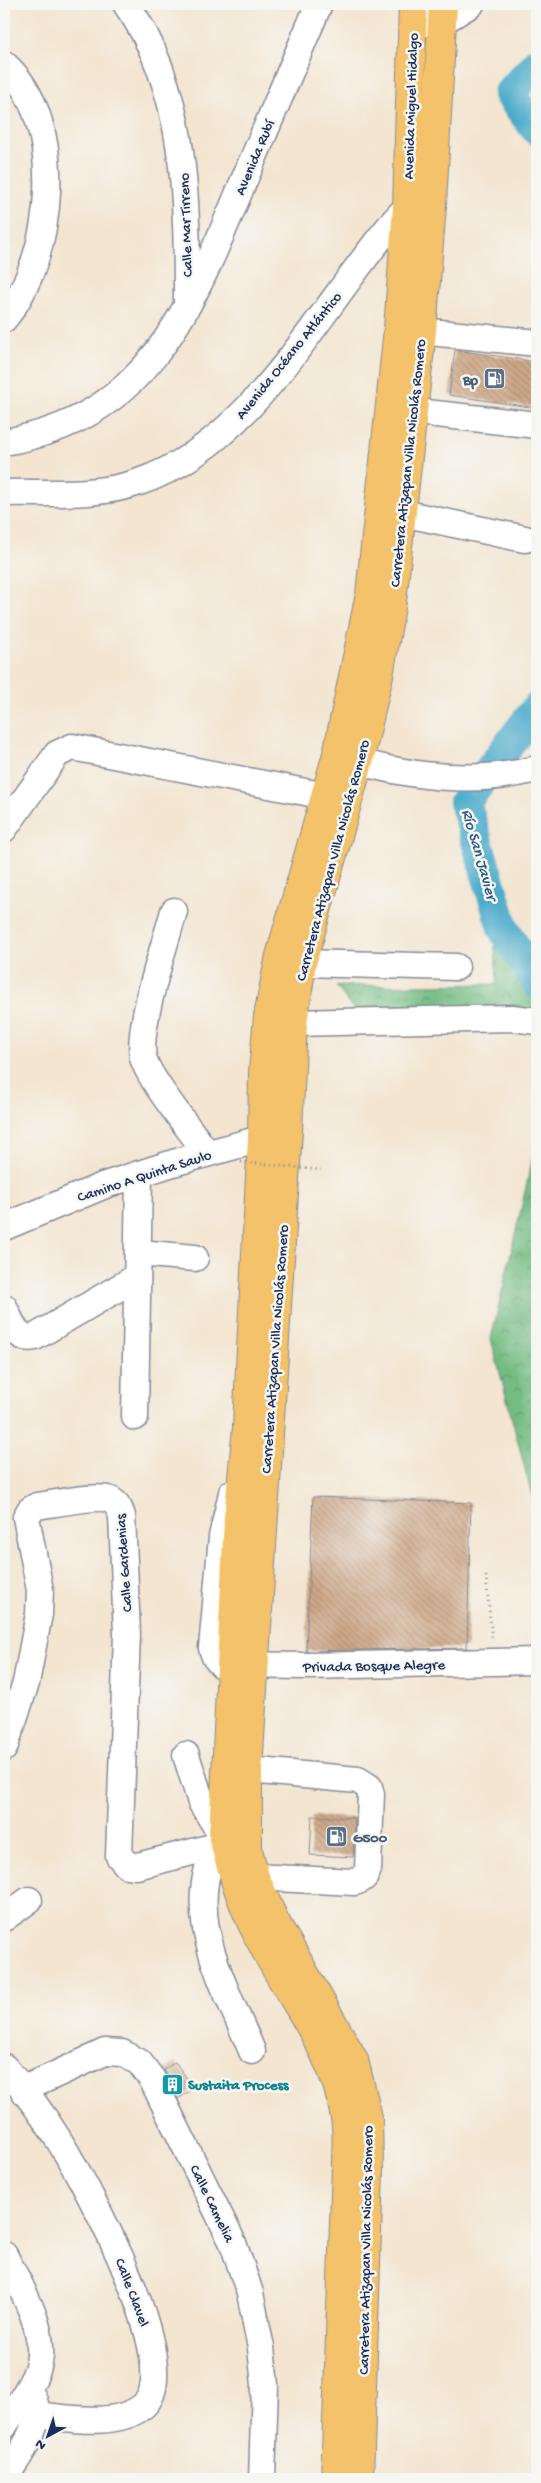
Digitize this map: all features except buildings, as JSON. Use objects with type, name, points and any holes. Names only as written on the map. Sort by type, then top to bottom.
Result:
[{"type":"main road","name":"Avenida Miguel Hidalgo","points":[[420,206],[443,12]]},
{"type":"main road","name":"Avenida Miguel Hidalgo","points":[[413,14],[420,206]]},
{"type":"main road","name":"Carretera Atizapan Villa Nicolás Romero","points":[[335,2479],[346,2118],[331,2066],[318,2040],[255,1932],[220,1842],[242,1666],[275,1134],[263,1072],[268,1016],[280,956],[326,796],[356,668],[370,594],[401,410],[410,330],[420,206]]},
{"type":"main road","name":"Carretera Atizapan Villa Nicolás Romero","points":[[359,2479],[369,2170],[368,2117],[354,2060],[275,1921],[255,1878],[248,1850],[248,1770],[242,1666],[238,1518],[275,1134],[289,1076],[293,1023],[302,963],[359,762],[379,675],[392,601],[402,513],[401,410]]},
{"type":"street","name":"Calle Mar Tirreno","points":[[126,4],[140,24],[159,68],[174,118],[183,166],[187,212],[187,308]]},
{"type":"street","name":"Avenida Rubí","points":[[4,442],[49,432],[87,415],[119,393],[147,366],[171,336],[187,308],[220,240],[319,4]]},
{"type":"street","points":[[413,14],[443,12],[471,4]]},
{"type":"street","points":[[4,64],[16,74],[32,104],[43,138],[48,168],[44,224],[35,262],[25,287],[4,319]]},
{"type":"street","name":"Avenida Océano Atlántico","points":[[4,493],[82,491],[138,482],[171,468],[210,444],[241,416],[281,368],[381,236],[420,206]]},
{"type":"street","points":[[410,330],[537,343]]},
{"type":"street","points":[[401,410],[537,425]]},
{"type":"street","points":[[402,513],[525,539]]},
{"type":"street","points":[[4,829],[51,760],[56,754],[72,747],[326,796]]},
{"type":"street","points":[[359,762],[402,774],[458,778],[484,778],[537,769]]},
{"type":"street","points":[[174,911],[142,1031],[143,1058],[154,1080],[206,1153]]},
{"type":"street","points":[[302,963],[456,967]]},
{"type":"street","points":[[293,1023],[512,1018],[537,1021]]},
{"type":"street","points":[[263,1072],[289,1076]]},
{"type":"street","name":"Camino A Quinta Saulo","points":[[4,1226],[105,1185],[206,1153],[275,1134]]},
{"type":"street","points":[[135,1417],[139,1174]]},
{"type":"street","points":[[4,1307],[16,1332],[28,1339],[35,1337],[138,1265],[195,1258]]},
{"type":"street","name":"Calle Gardenias","points":[[4,1748],[26,1684],[39,1614],[40,1590],[26,1518],[30,1510],[37,1506],[100,1498],[110,1500],[118,1506],[122,1516],[126,1614],[127,1684],[118,1843],[119,1856],[127,1865],[138,1866],[220,1842]]},
{"type":"street","name":"Privada Bosque Alegre","points":[[242,1666],[537,1661]]},
{"type":"street","points":[[186,1755],[201,1802],[220,1842],[206,1876],[202,1908],[207,1942],[252,2051]]},
{"type":"street","points":[[248,1770],[358,1780],[369,1787],[371,1794],[368,1869],[366,1876],[361,1880],[354,1882],[255,1878]]},
{"type":"street","points":[[4,1918],[29,1900]]},
{"type":"street","name":"Calle Camelia","points":[[24,2089],[105,2052],[122,2053],[139,2062],[152,2079],[233,2243],[250,2293],[261,2348],[264,2384],[262,2479]]},
{"type":"street","name":"Calle Clavel","points":[[4,2067],[24,2089],[60,2142],[86,2187],[114,2244],[134,2290],[150,2338],[154,2376],[152,2392],[144,2406],[126,2415],[80,2420],[36,2415]]},
{"type":"street","points":[[4,2255],[27,2297],[39,2338],[38,2368],[4,2426]]},
{"type":"street","points":[[4,2479],[24,2448],[36,2415],[35,2401],[28,2388]]},
{"type":"path","points":[[241,1162],[321,1170]]},
{"type":"path","points":[[486,1576],[494,1663]]},
{"type":"green space","points":[[494,932],[537,954],[537,1025],[365,1025],[336,986],[497,984]]},
{"type":"green space","points":[[537,1139],[537,1515],[491,1339]]},
{"type":"waterway","name":"Río San Javier","points":[[537,63],[509,94],[537,130]]},
{"type":"waterway","name":"Río San Javier","points":[[537,708],[465,802],[503,928],[537,983]]},
{"type":"place","name":"Bp","points":[[494,379]]},
{"type":"place","name":"G500","points":[[337,1837]]},
{"type":"place","name":"Sustaita Process","points":[[172,2084]]}]
